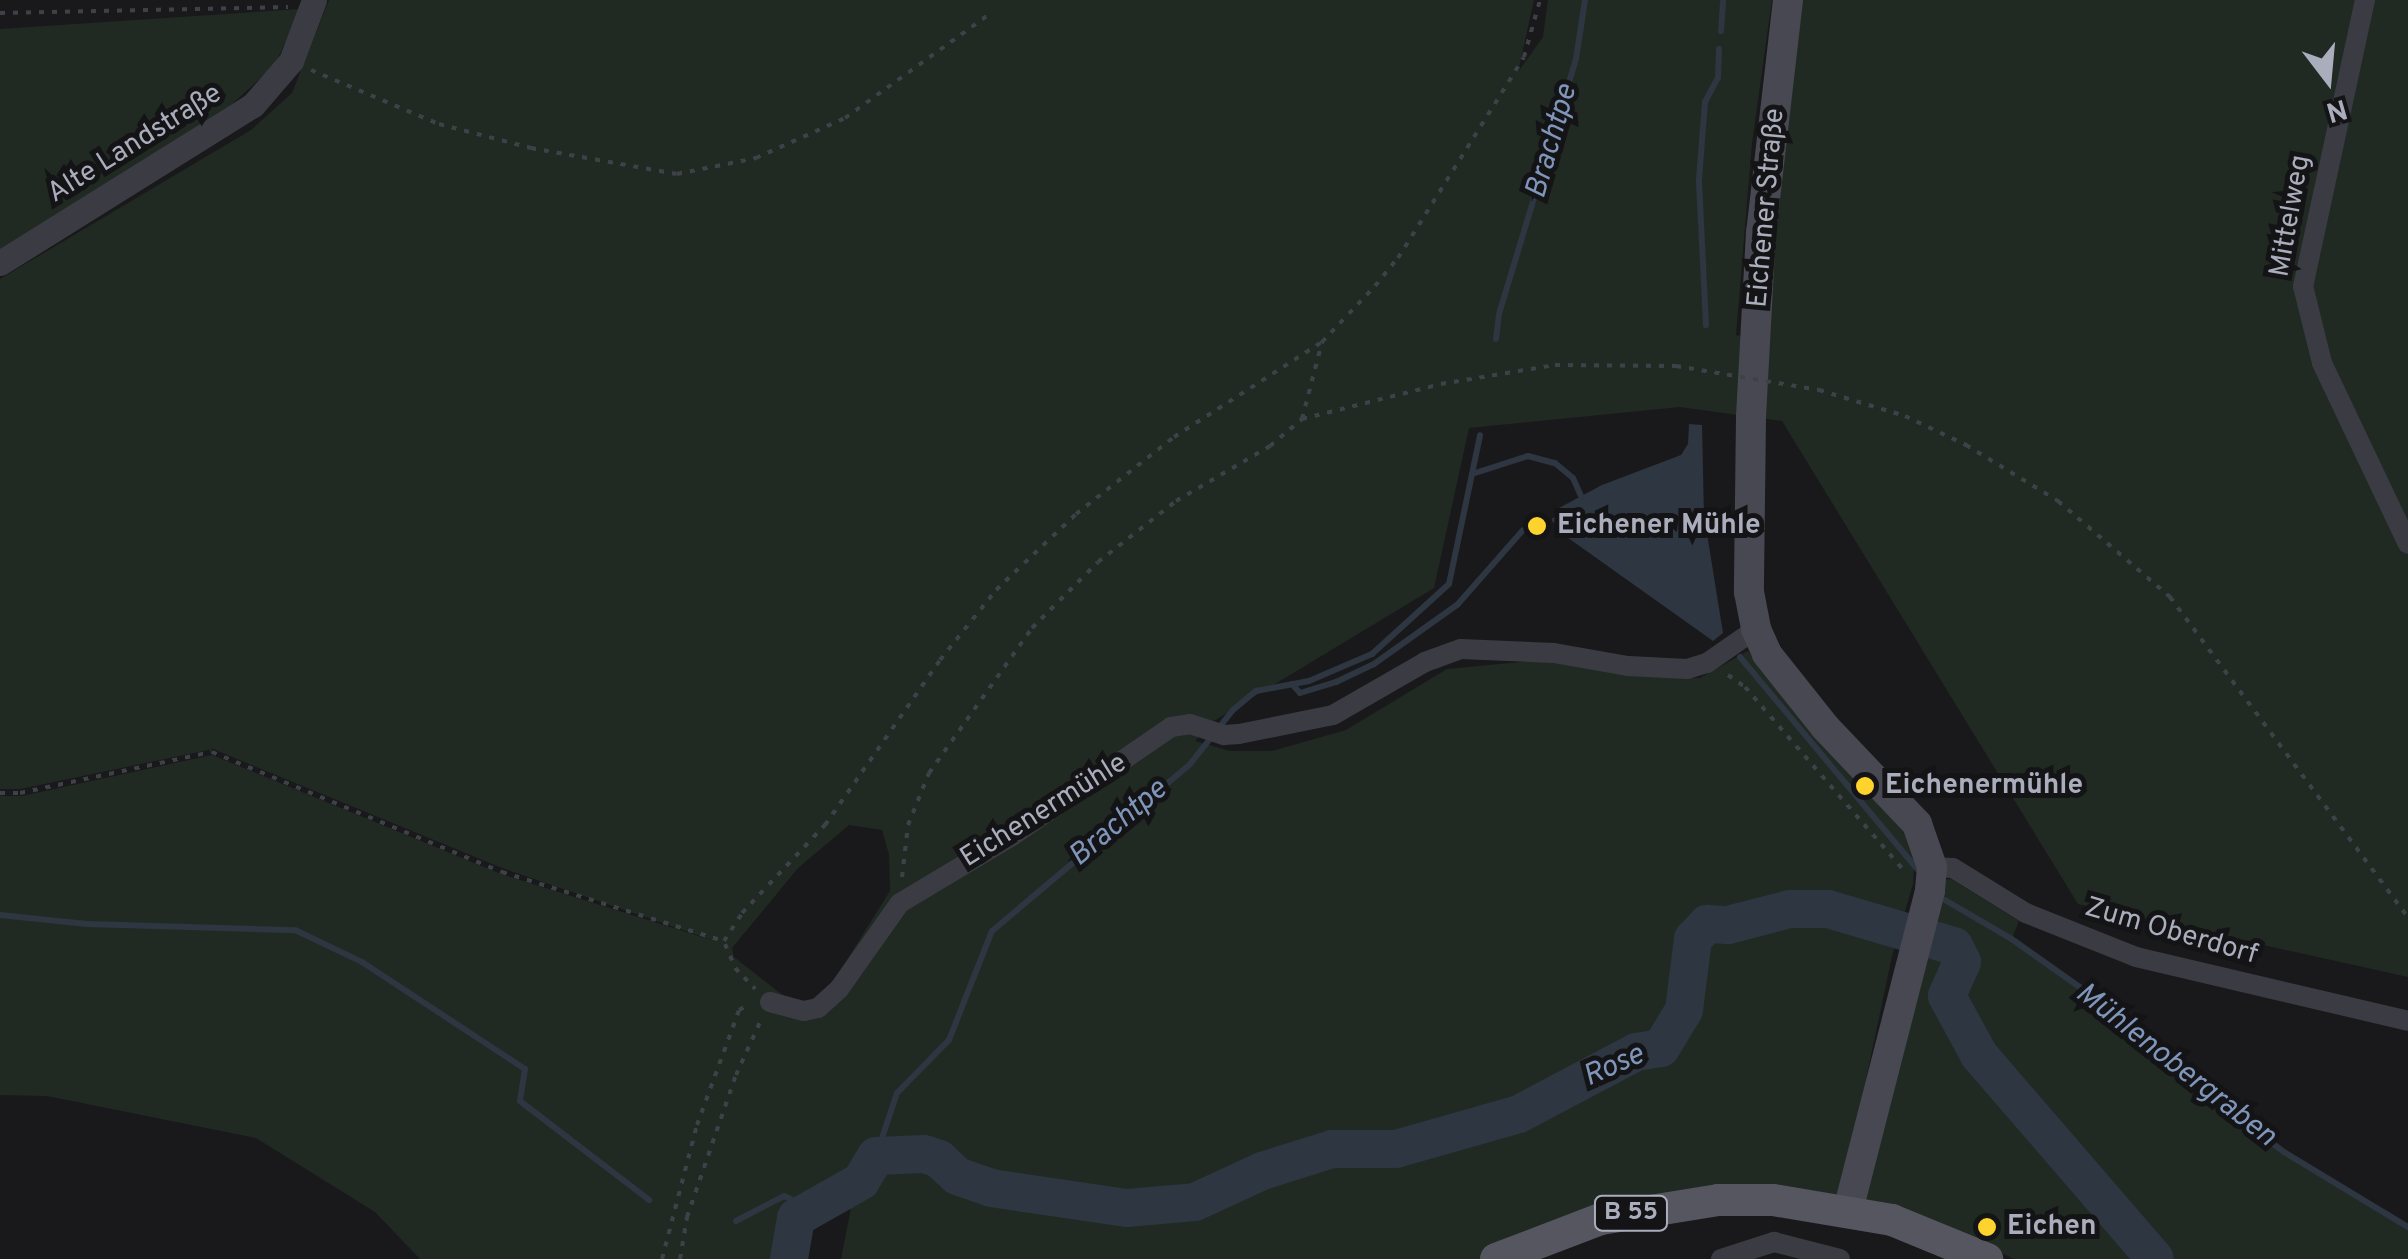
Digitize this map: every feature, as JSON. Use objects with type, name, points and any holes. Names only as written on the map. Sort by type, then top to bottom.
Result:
[{"type":"main road","name":"Eichener Straße","points":[[1756,629],[1748,553],[1761,232],[1788,0]]},
{"type":"main road","points":[[1756,629],[1790,686],[1917,824],[1932,867],[1848,1210]]},
{"type":"main road","name":"B 55","points":[[1496,1259],[1600,1219],[1718,1200],[1774,1200],[1848,1210],[1939,1236],[1987,1259]]},
{"type":"street","name":"Mittelweg","points":[[2366,0],[2302,286],[2322,363],[2408,544]]},
{"type":"street","name":"Alte Landstraße","points":[[0,263],[228,124],[276,82],[291,61],[313,3]]},
{"type":"street","name":"Eichenermühle","points":[[900,904],[1012,836],[1179,724],[1224,734],[1333,715],[1426,662],[1461,649],[1554,653],[1665,670],[1708,663],[1756,629]]},
{"type":"street","name":"Zum Oberdorf","points":[[1932,867],[1953,868],[2026,912],[2122,952],[2408,1020]]},
{"type":"street","points":[[770,1002],[804,1011],[829,1000],[900,904]]},
{"type":"street","points":[[1774,1200],[1774,1242]]},
{"type":"street","points":[[1720,1259],[1774,1242],[1840,1259]]},
{"type":"path","points":[[724,942],[742,914],[825,825],[940,660],[996,590],[1076,514],[1174,437],[1322,342],[1398,258],[1524,57],[1540,0]]},
{"type":"path","points":[[0,14],[313,3]]},
{"type":"path","points":[[291,61],[440,124],[531,148],[677,174],[756,158],[845,118],[991,13]]},
{"type":"path","points":[[1302,419],[1322,342]]},
{"type":"path","points":[[900,904],[908,825],[929,772],[1032,628],[1098,562],[1176,501],[1270,446],[1302,419],[1441,384],[1554,364],[1676,366],[1819,390],[1904,416],[1966,446],[2058,500],[2170,597],[2408,917]]},
{"type":"path","points":[[1708,663],[1745,688],[1924,911]]},
{"type":"path","points":[[0,793],[20,794],[212,752],[502,872],[724,942]]},
{"type":"path","points":[[724,942],[734,968],[770,1002]]},
{"type":"path","points":[[662,1259],[697,1125],[739,1010],[770,1002]]},
{"type":"path","points":[[680,1259],[687,1217],[736,1075],[770,1002]]},
{"type":"shaded area","points":[[329,0],[1534,0],[1518,72],[1543,37],[1548,0],[1772,0],[1752,143],[1736,335],[1755,338],[1792,0],[2408,0],[2408,977],[2078,904],[1782,421],[1680,407],[1469,428],[1434,588],[1212,722],[1195,741],[1230,751],[1272,751],[1346,730],[1447,669],[1553,659],[1623,672],[1700,678],[1748,651],[1788,704],[1898,824],[1915,850],[1913,884],[1892,956],[1841,1198],[1539,1228],[1480,1259],[841,1259],[858,1172],[793,1214],[802,1259],[420,1259],[375,1212],[256,1138],[47,1096],[0,1095],[0,796],[22,796],[212,755],[501,874],[718,942],[502,868],[213,749],[20,789],[0,789],[0,279],[251,130],[292,93]],"holes":[[[849,825],[882,830],[889,854],[890,891],[830,987],[811,1003],[789,1000],[734,957],[732,948],[798,868]]]},
{"type":"shaded area","points":[[300,9],[275,65],[232,104],[0,250],[0,29]]},
{"type":"shaded area","points":[[1951,879],[2019,921],[2013,936],[2119,1011],[2284,1151],[2408,1226],[2408,1259],[2014,1259],[1944,1225],[1860,1202],[1938,880]]},
{"type":"water","points":[[1689,424],[1702,425],[1704,515],[1723,633],[1713,641],[1564,535],[1559,508],[1602,485],[1681,455],[1688,444]]},
{"type":"waterway","name":"Brachtpe","points":[[1496,339],[1499,314],[1576,59],[1585,0]]},
{"type":"waterway","points":[[1721,31],[1723,0]]},
{"type":"waterway","points":[[1706,325],[1699,180],[1705,102],[1718,78],[1719,49]]},
{"type":"waterway","name":"Brachtpe","points":[[876,1156],[897,1093],[949,1040],[992,931],[1190,764],[1233,710],[1256,691],[1309,681],[1372,654],[1449,584],[1480,435]]},
{"type":"waterway","points":[[1472,474],[1528,456],[1555,463],[1573,478],[1581,496]]},
{"type":"waterway","points":[[1555,520],[1561,518]]},
{"type":"waterway","points":[[1292,684],[1300,693],[1374,664],[1458,604],[1523,530]]},
{"type":"waterway","name":"Mühlenobergraben","points":[[1740,657],[1917,869]]},
{"type":"waterway","name":"Mühlenobergraben","points":[[1945,900],[2010,938],[2115,1012],[2210,1096],[2284,1152],[2408,1227]]},
{"type":"waterway","name":"Rose","points":[[789,1259],[796,1218],[861,1181],[876,1156],[924,1154],[939,1159],[957,1176],[991,1188],[1127,1208],[1195,1202],[1262,1171],[1332,1149],[1396,1149],[1519,1114],[1636,1052],[1661,1048],[1684,1010],[1693,939],[1707,924],[1728,925],[1790,909],[1828,909],[1954,946],[1962,962],[1947,996],[1979,1055],[2155,1259]]},
{"type":"waterway","points":[[0,915],[87,924],[295,930],[362,962],[525,1069],[520,1101],[649,1200]]},
{"type":"waterway","points":[[736,1221],[784,1196],[812,1209]]},
{"type":"place","name":"Eichener Mühle","points":[[1537,526]]},
{"type":"place","name":"Eichenermühle","points":[[1865,786]]},
{"type":"place","name":"Eichen","points":[[1987,1227]]}]
